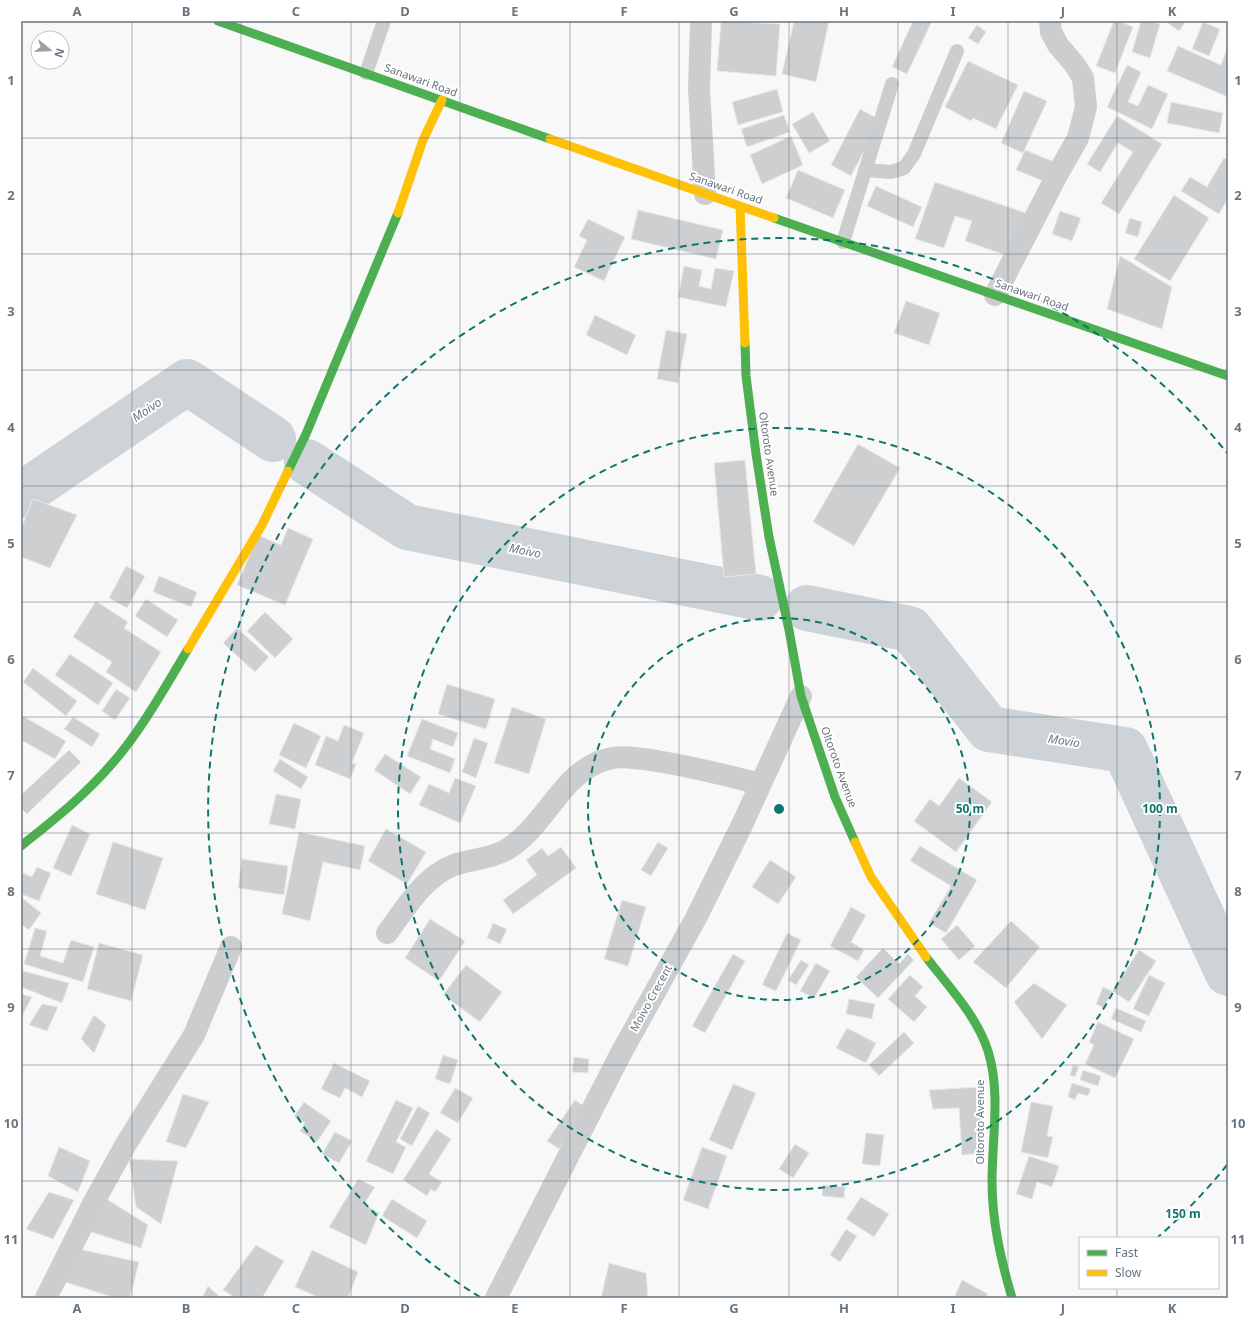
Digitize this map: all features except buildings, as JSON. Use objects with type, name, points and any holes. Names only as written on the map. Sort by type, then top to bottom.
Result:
[{"type":"street","name":"Sanawari Road","points":[[218,21],[740,206],[1228,376]]},
{"type":"street","points":[[701,21],[700,89],[706,194]]},
{"type":"street","points":[[995,295],[1057,175],[1078,138],[1086,107],[1083,78],[1075,65],[1058,45],[1051,32],[1050,21]]},
{"type":"street","points":[[21,846],[68,808],[110,766],[146,718],[262,526],[306,434],[398,212],[423,140],[442,100]]},
{"type":"street","name":"Oltoroto Avenue","points":[[740,206],[746,376],[769,537],[789,630],[801,696],[835,797],[872,877],[918,946],[974,1020],[988,1051],[995,1088],[992,1183],[995,1230],[1007,1295]]},
{"type":"street","name":"Moivo Crecent","points":[[496,1298],[620,1055],[696,918],[742,824],[801,696]]},
{"type":"street","points":[[387,933],[422,886],[437,874],[454,866],[494,856],[507,850],[524,836],[571,781],[593,764],[609,758],[630,757],[694,767],[760,784]]},
{"type":"street","points":[[46,1298],[95,1200],[126,1144],[194,1035],[231,947]]},
{"type":"lane","points":[[366,73],[384,21]]},
{"type":"lane","points":[[865,170],[891,172],[904,168],[914,154],[957,51]]},
{"type":"lane","points":[[843,242],[892,84]]},
{"type":"waterway","name":"Moivo","points":[[21,495],[187,382],[273,439]]},
{"type":"waterway","name":"Moivo","points":[[307,462],[407,527],[760,598]]},
{"type":"waterway","name":"Movio","points":[[807,608],[910,629],[989,729],[1125,750],[1228,973]]},
{"type":"traffic: fast","points":[[218,21],[550,139]]},
{"type":"traffic: fast","points":[[288,471],[306,434],[398,213]]},
{"type":"traffic: fast","points":[[774,218],[1228,376]]},
{"type":"traffic: fast","points":[[745,343],[746,376],[769,537],[789,630],[801,696],[835,797],[855,842]]},
{"type":"traffic: fast","points":[[21,846],[56,818],[110,766],[132,739],[188,649]]},
{"type":"traffic: fast","points":[[926,957],[952,990],[977,1026],[988,1051],[992,1067],[995,1099],[992,1196],[995,1226],[1012,1298]]},
{"type":"traffic: slow","points":[[398,213],[423,140],[442,100]]},
{"type":"traffic: slow","points":[[550,139],[774,218]]},
{"type":"traffic: slow","points":[[740,206],[745,343]]},
{"type":"traffic: slow","points":[[188,649],[262,525],[288,471]]},
{"type":"traffic: slow","points":[[855,842],[871,877],[926,957]]}]
